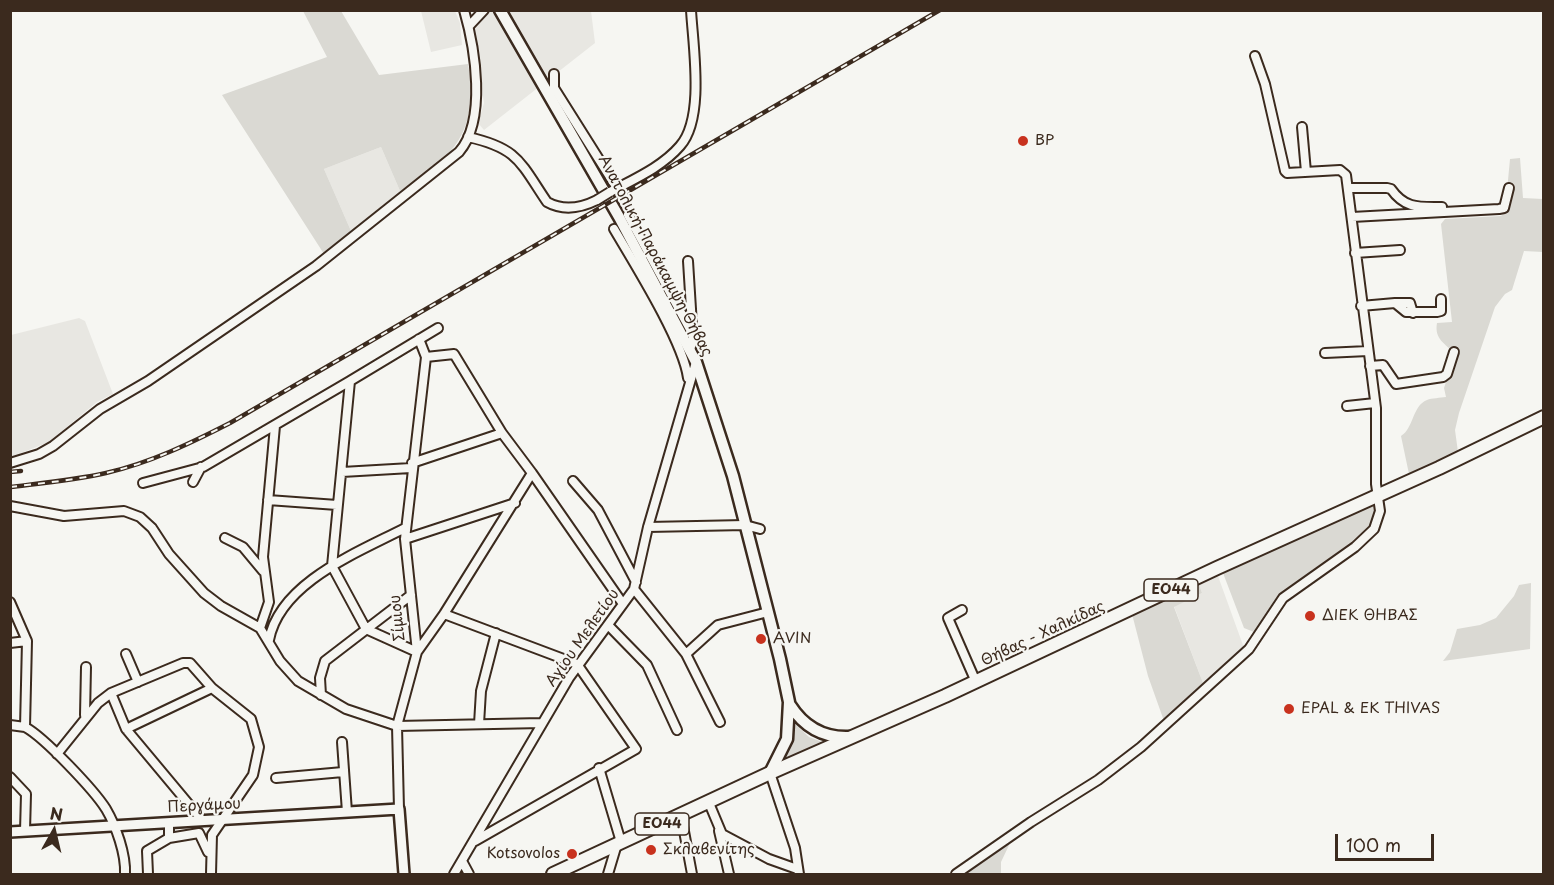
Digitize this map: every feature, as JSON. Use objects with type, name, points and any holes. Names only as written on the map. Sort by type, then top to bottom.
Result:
[{"type":"main road","name":"Ανατολική Παράκαμψη Θήβας","points":[[500,10],[539,82],[619,217],[696,362],[718,426],[768,612],[789,702],[787,739],[770,773]]},
{"type":"main road","name":"Θήβας - Χαλκίδας","points":[[553,874],[770,773],[976,682],[1544,417]]},
{"type":"main road","points":[[789,702],[795,713],[815,730],[827,735],[853,737]]},
{"type":"street","points":[[10,464],[39,454],[53,446],[100,409],[148,381],[316,266],[451,160],[464,146],[468,137],[476,89],[473,45],[464,10]]},
{"type":"street","points":[[469,26],[484,10]]},
{"type":"street","points":[[468,137],[495,144],[520,160],[547,202],[554,206],[581,207],[597,200],[659,164],[682,144],[695,107],[691,10]]},
{"type":"street","points":[[956,874],[1031,822],[1098,780],[1141,747],[1249,648],[1283,598],[1364,539],[1378,520],[1375,403],[1361,306],[1352,217],[1344,172],[1287,173],[1284,171],[1264,84],[1255,56]]},
{"type":"street","points":[[554,74],[554,88],[614,190]]},
{"type":"street","points":[[1302,127],[1306,172]]},
{"type":"street","points":[[1348,188],[1391,189],[1400,201],[1411,205],[1504,208],[1509,188]]},
{"type":"street","points":[[1352,217],[1442,206]]},
{"type":"street","points":[[628,215],[692,333]]},
{"type":"street","points":[[614,229],[666,323],[687,369],[688,381]]},
{"type":"street","points":[[1355,253],[1400,250]]},
{"type":"street","points":[[688,261],[687,288],[692,333],[690,349]]},
{"type":"street","points":[[1361,306],[1410,303],[1413,313],[1441,311],[1442,299]]},
{"type":"street","points":[[143,483],[201,467],[275,426],[438,328]]},
{"type":"street","points":[[419,339],[426,357],[454,354],[502,433],[623,604]]},
{"type":"street","points":[[1325,353],[1368,351]]},
{"type":"street","points":[[1370,366],[1383,365],[1396,384],[1443,377],[1447,374],[1454,352]]},
{"type":"street","name":"Σίμιου","points":[[404,874],[399,809],[397,726],[417,652],[405,528],[426,357]]},
{"type":"street","name":"Αγίου Μελετίου","points":[[454,874],[578,664],[609,626],[635,586],[648,527],[688,381],[696,362]]},
{"type":"street","points":[[350,381],[332,566],[366,629],[417,652],[444,614],[532,473]]},
{"type":"street","points":[[1347,406],[1375,403]]},
{"type":"street","points":[[260,628],[269,602],[263,571],[275,426]]},
{"type":"street","points":[[342,472],[412,465],[502,433]]},
{"type":"street","points":[[193,482],[201,467]]},
{"type":"street","points":[[573,481],[603,518],[635,586],[686,654],[720,722]]},
{"type":"street","points":[[268,500],[338,505]]},
{"type":"street","points":[[405,539],[515,502]]},
{"type":"street","points":[[10,506],[64,516],[131,511],[152,528],[169,554],[204,593],[220,606],[260,628],[280,661],[294,676],[321,695],[354,712],[397,726],[542,723]]},
{"type":"street","points":[[648,527],[745,525],[760,529]]},
{"type":"street","points":[[269,640],[277,620],[291,600],[309,582],[332,566],[405,528]]},
{"type":"street","points":[[225,538],[243,547],[263,571]]},
{"type":"street","points":[[321,695],[320,678],[325,661],[411,595]]},
{"type":"street","points":[[10,602],[27,641],[25,727]]},
{"type":"street","points":[[962,610],[948,618],[976,682]]},
{"type":"street","points":[[686,654],[718,625],[768,612]]},
{"type":"street","points":[[444,614],[578,664],[635,744],[633,751],[599,768],[474,842]]},
{"type":"street","points":[[609,626],[647,665],[677,730]]},
{"type":"street","points":[[479,724],[481,691],[496,633]]},
{"type":"street","points":[[10,643],[27,641]]},
{"type":"street","points":[[126,654],[138,682]]},
{"type":"street","points":[[57,754],[85,715],[111,693],[188,662],[212,688],[251,719],[259,747],[253,775],[212,835],[211,874]]},
{"type":"street","points":[[85,715],[86,667]]},
{"type":"street","points":[[126,729],[212,688]]},
{"type":"street","points":[[111,693],[126,729],[202,820]]},
{"type":"street","points":[[10,725],[25,727],[57,754],[100,800],[114,826],[124,861],[125,874]]},
{"type":"street","points":[[342,742],[347,812]]},
{"type":"street","points":[[599,768],[619,843],[608,874]]},
{"type":"street","points":[[276,778],[343,772]]},
{"type":"street","points":[[770,773],[795,848],[798,872]]},
{"type":"street","points":[[10,777],[26,794],[25,831]]},
{"type":"street","points":[[709,803],[719,831],[729,874]]},
{"type":"street","name":"Περγάμου","points":[[10,832],[399,809]]},
{"type":"street","points":[[681,815],[692,874]]},
{"type":"street","points":[[168,823],[169,838]]},
{"type":"street","points":[[719,831],[769,859],[798,872]]},
{"type":"street","points":[[148,874],[147,851],[169,838],[199,833],[210,856]]},
{"type":"street","points":[[462,861],[469,874]]},
{"type":"shaded area","points":[[303,11],[341,11],[379,75],[468,64],[471,87],[470,107],[459,140],[435,167],[400,191],[381,147],[324,169],[351,231],[324,254],[222,95],[327,57]]},
{"type":"shaded area","points":[[421,11],[455,11],[460,23],[462,45],[431,52]]},
{"type":"shaded area","points":[[492,11],[591,11],[595,43],[484,130],[478,123],[484,103],[472,26]]},
{"type":"shaded area","points":[[381,147],[400,191],[351,231],[324,169]]},
{"type":"shaded area","points":[[1520,158],[1523,198],[1543,199],[1543,252],[1524,251],[1512,290],[1505,294],[1495,307],[1459,413],[1455,430],[1458,452],[1409,474],[1401,436],[1422,403],[1429,399],[1446,397],[1444,388],[1455,355],[1437,333],[1437,323],[1452,322],[1441,224],[1445,219],[1501,216],[1505,212],[1510,159]]},
{"type":"shaded area","points":[[79,318],[85,321],[113,394],[97,402],[49,442],[11,457],[11,335]]},
{"type":"shaded area","points":[[1374,501],[1373,516],[1367,530],[1355,543],[1282,595],[1254,632],[1244,628],[1223,573]]},
{"type":"shaded area","points":[[1218,576],[1244,648],[1203,683],[1174,606],[1202,593],[1199,584]]},
{"type":"shaded area","points":[[1531,583],[1530,649],[1443,661],[1450,652],[1457,629],[1480,625],[1496,618],[1514,596],[1519,585]]},
{"type":"shaded area","points":[[1199,584],[1202,593],[1174,607],[1203,683],[1164,721],[1148,676],[1132,614]]},
{"type":"shaded area","points":[[792,721],[809,737],[828,744],[779,764]]},
{"type":"shaded area","points":[[1011,841],[1001,862],[1001,874],[960,874]]},
{"type":"railway","points":[[10,487],[83,478],[122,469],[170,452],[230,423],[940,10]]},
{"type":"railway","points":[[10,472],[21,471]]},
{"type":"place","name":"BP","points":[[1023,141]]},
{"type":"place","name":"ΔΙΕΚ ΘΗΒΑΣ","points":[[1310,616]]},
{"type":"place","name":"AVIN","points":[[761,639]]},
{"type":"place","name":"EPAL & EK THIVAS","points":[[1289,709]]},
{"type":"place","name":"Σκλαβενίτης","points":[[651,850]]},
{"type":"place","name":"Kotsovolos","points":[[572,854]]}]
